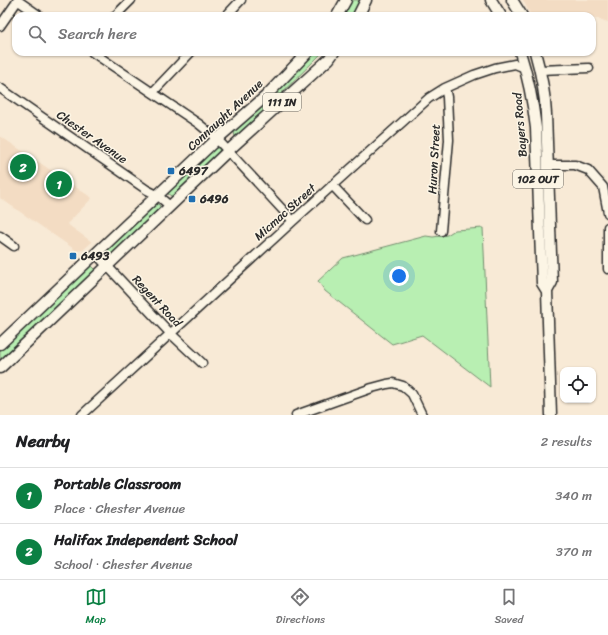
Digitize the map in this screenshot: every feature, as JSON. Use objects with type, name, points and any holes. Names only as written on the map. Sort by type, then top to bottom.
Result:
[{"type":"main road","points":[[339,12],[346,0]]},
{"type":"main road","points":[[360,12],[366,0]]},
{"type":"main road","points":[[491,0],[498,12]]},
{"type":"main road","points":[[512,0],[520,12]]},
{"type":"main road","name":"Connaught Avenue","points":[[0,344],[157,195],[264,97],[304,56]]},
{"type":"main road","name":"111 IN","points":[[0,368],[330,56]]},
{"type":"main road","name":"Bayers Road","points":[[521,56],[534,105],[542,282],[547,291],[551,415]]},
{"type":"main road","name":"Bayers Road","points":[[536,56],[545,97],[552,282],[547,291]]},
{"type":"street","points":[[0,26],[17,0],[34,12]]},
{"type":"street","points":[[119,12],[131,0]]},
{"type":"street","points":[[230,12],[241,0]]},
{"type":"street","points":[[98,56],[200,124],[217,139],[293,220]]},
{"type":"street","points":[[153,92],[187,56]]},
{"type":"street","name":"Micmac Street","points":[[82,415],[293,220],[429,98],[444,88],[474,75],[515,64],[525,68]]},
{"type":"street","points":[[540,70],[589,68]]},
{"type":"street","name":"Chester Avenue","points":[[0,88],[147,190],[157,195],[170,206]]},
{"type":"street","name":"Huron Street","points":[[441,231],[449,140],[447,97],[444,88]]},
{"type":"street","points":[[548,165],[575,165],[588,170],[603,188],[608,213]]},
{"type":"street","points":[[332,185],[365,220]]},
{"type":"street","points":[[608,227],[608,269]]},
{"type":"street","points":[[0,236],[14,246]]},
{"type":"street","name":"Regent Road","points":[[96,254],[108,265],[170,333],[202,363]]},
{"type":"street","points":[[296,415],[372,388],[393,383],[403,386],[412,394],[422,415]]},
{"type":"shaded area","points":[[523,0],[608,0],[608,22],[596,18],[596,12],[529,12]]},
{"type":"shaded area","points":[[0,136],[92,198],[67,224],[92,242],[83,250],[77,251],[0,198]]},
{"type":"green space","points":[[352,0],[360,0],[359,5],[354,12],[344,12]]},
{"type":"green space","points":[[311,56],[319,56],[238,136],[235,137],[234,132]]},
{"type":"green space","points":[[216,148],[219,148],[220,153],[173,197],[168,194],[168,191]]},
{"type":"green space","points":[[157,203],[160,206],[159,209],[111,255],[106,253],[106,249],[154,204]]},
{"type":"green space","points":[[483,228],[490,387],[422,335],[392,344],[325,291],[318,281],[343,258],[426,236],[433,237],[447,235],[455,230]]},
{"type":"green space","points":[[90,264],[95,269],[94,272],[0,360],[0,350]]},
{"type":"place","name":"Halifax Independent School","points":[[23,167]]},
{"type":"place","name":"6497","points":[[171,171]]},
{"type":"place","name":"Portable Classroom","points":[[59,184]]},
{"type":"place","name":"6496","points":[[192,199]]},
{"type":"place","name":"6493","points":[[73,256]]}]
